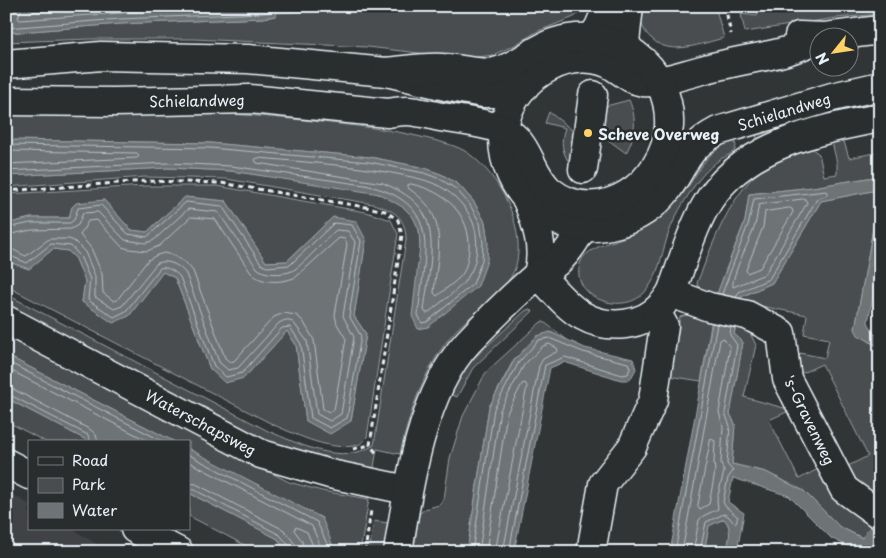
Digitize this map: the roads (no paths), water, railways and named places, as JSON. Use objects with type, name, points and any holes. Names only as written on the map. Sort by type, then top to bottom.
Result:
[{"type":"main road","points":[[538,274],[541,262],[539,236],[527,200],[514,182],[506,164],[503,148],[504,131],[512,107],[525,86],[546,69],[567,60],[585,47],[599,28],[608,6]]},
{"type":"main road","points":[[398,552],[407,490],[427,416],[446,372],[467,343],[538,274],[553,266],[565,255],[588,218],[610,202],[626,196],[646,180],[656,167],[664,151],[669,115],[665,97],[658,80],[625,42],[629,6]]},
{"type":"main road","points":[[858,33],[880,30]]},
{"type":"main road","points":[[386,72],[442,68],[494,72],[510,67],[546,45],[562,40],[592,38],[611,42],[653,60],[665,60],[778,35],[808,37]]},
{"type":"main road","points":[[567,60],[596,59],[606,62],[632,79],[644,82],[781,52],[808,43]]},
{"type":"main road","points":[[6,64],[101,56],[248,59],[386,72],[483,93],[504,93],[525,86]]},
{"type":"main road","name":"Schielandweg","points":[[527,200],[555,220],[583,227],[617,224],[640,214],[660,198],[694,148],[718,131],[832,96],[880,86]]},
{"type":"main road","points":[[583,169],[593,95]]},
{"type":"main road","name":"Schielandweg","points":[[6,101],[114,102],[250,99],[388,113],[407,111],[495,127],[504,131]]},
{"type":"main road","name":"Schielandweg","points":[[388,113],[408,125],[482,141],[501,155],[506,164]]},
{"type":"main road","points":[[591,552],[603,484],[632,447],[653,400],[664,326],[664,302],[704,208],[718,187],[734,170],[767,150],[837,126],[880,118]]},
{"type":"main road","points":[[504,131],[516,139],[525,150],[535,172],[545,186],[559,197],[584,205],[610,202]]},
{"type":"main road","points":[[538,274],[583,316],[603,323],[628,324],[642,319],[664,302]]},
{"type":"main road","name":"'s-Gravenweg","points":[[664,302],[709,307],[747,315],[781,333],[787,379],[844,489],[877,513]]},
{"type":"main road","name":"Waterschapsweg","points":[[6,320],[261,454],[330,474],[407,490]]},
{"type":"main road","points":[[6,463],[28,474]]},
{"type":"main road","points":[[137,530],[179,552]]},
{"type":"water","points":[[30,6],[276,6],[276,16],[120,24],[6,33],[6,9]]},
{"type":"water","points":[[6,140],[210,143],[370,157],[425,168],[443,175],[459,185],[474,202],[485,222],[488,243],[487,261],[478,286],[428,327],[418,329],[412,316],[420,246],[419,230],[413,217],[404,208],[380,194],[231,171],[168,168],[6,176]]},
{"type":"water","points":[[880,176],[880,260],[868,322],[874,334],[880,336],[880,347],[858,335],[855,329],[879,195],[872,191],[821,201],[772,283],[741,297],[734,334],[743,342],[730,414],[735,424],[732,464],[766,472],[804,491],[840,527],[862,538],[880,513],[880,552],[859,552],[831,538],[789,496],[733,478],[728,502],[744,513],[738,546],[728,544],[729,527],[724,519],[709,526],[704,552],[670,552],[718,291],[745,221],[749,194],[813,187]]},
{"type":"water","points":[[185,197],[226,201],[266,262],[287,261],[333,217],[356,221],[366,240],[354,316],[366,334],[351,421],[330,434],[306,421],[296,345],[287,331],[244,378],[225,383],[210,369],[175,278],[163,272],[129,316],[113,323],[82,302],[85,281],[76,259],[68,251],[53,249],[29,269],[12,263],[6,257],[6,224],[31,218],[69,218],[72,207],[76,203],[104,200],[131,230],[147,232]]},
{"type":"water","points":[[550,332],[585,348],[633,359],[636,369],[630,380],[621,380],[564,362],[550,368],[514,552],[467,552],[489,407],[515,359],[537,336]]},
{"type":"water","points":[[6,355],[171,440],[86,440],[6,398]]},
{"type":"water","points":[[190,450],[322,518],[332,544],[331,552],[286,552],[278,539],[190,494]]},
{"type":"place","name":"Scheve Overweg","points":[[588,133]]}]
